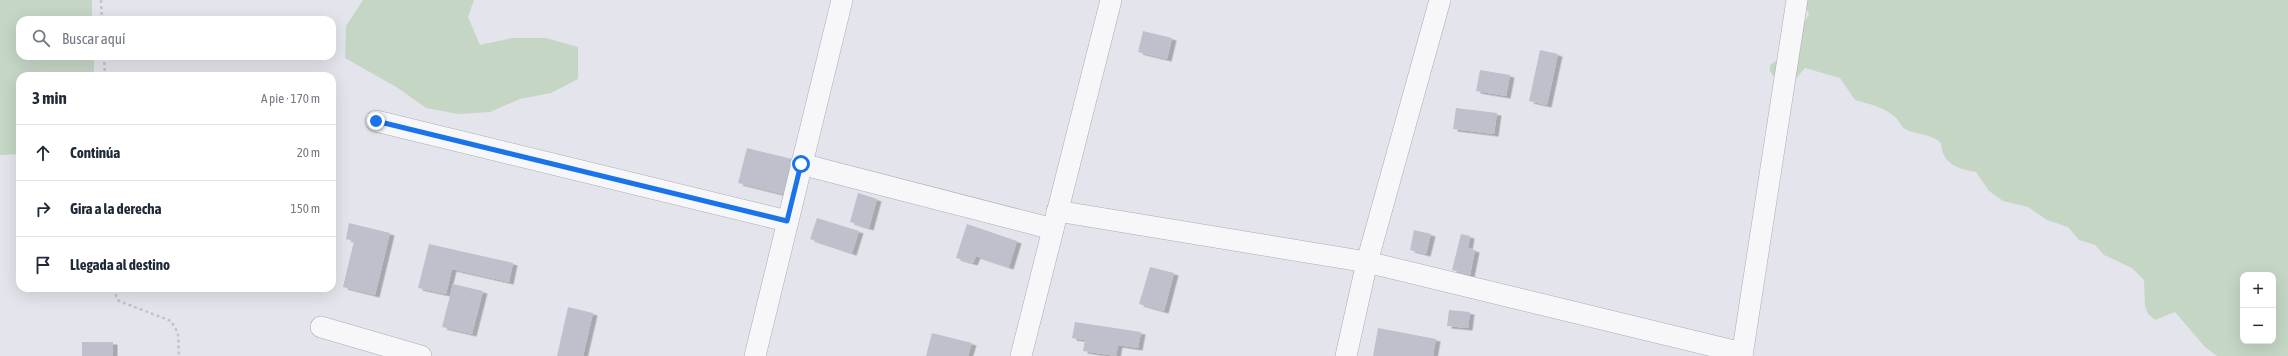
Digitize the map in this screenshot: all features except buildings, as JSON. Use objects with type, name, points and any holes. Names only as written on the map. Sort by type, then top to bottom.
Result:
[{"type":"street","points":[[755,356],[842,0]]},
{"type":"street","points":[[1021,356],[1110,0]]},
{"type":"street","points":[[1346,356],[1367,262],[1440,0]]},
{"type":"street","points":[[801,164],[1055,220],[1367,262],[1742,354],[1797,0]]},
{"type":"street","points":[[376,121],[787,221]]},
{"type":"street","points":[[321,327],[421,356]]},
{"type":"path","points":[[102,0],[102,16]]},
{"type":"path","points":[[104,60],[105,72]]},
{"type":"path","points":[[116,292],[119,302],[171,321],[178,332],[179,356]]},
{"type":"green space","points":[[0,0],[92,0],[92,16],[16,16],[16,60],[94,60],[94,72],[16,72],[16,154],[0,155]]},
{"type":"green space","points":[[363,0],[474,0],[468,17],[480,45],[512,38],[546,38],[578,47],[578,79],[551,93],[520,99],[490,112],[458,114],[426,108],[398,88],[345,58],[346,26]]},
{"type":"green space","points":[[1805,0],[2288,0],[2288,356],[2217,356],[2205,347],[2175,312],[2155,320],[2148,314],[2145,306],[2144,280],[2132,268],[2104,255],[2095,245],[2079,240],[2068,227],[2047,220],[2028,207],[2003,201],[1989,191],[1976,172],[1957,167],[1948,161],[1944,156],[1941,143],[1932,137],[1905,129],[1891,114],[1876,106],[1855,100],[1840,78],[1805,68],[1791,84],[1776,80],[1770,71],[1770,65],[1788,49],[1809,14],[1805,6]]},
{"type":"route","points":[[376,121],[787,221],[801,164]]}]
